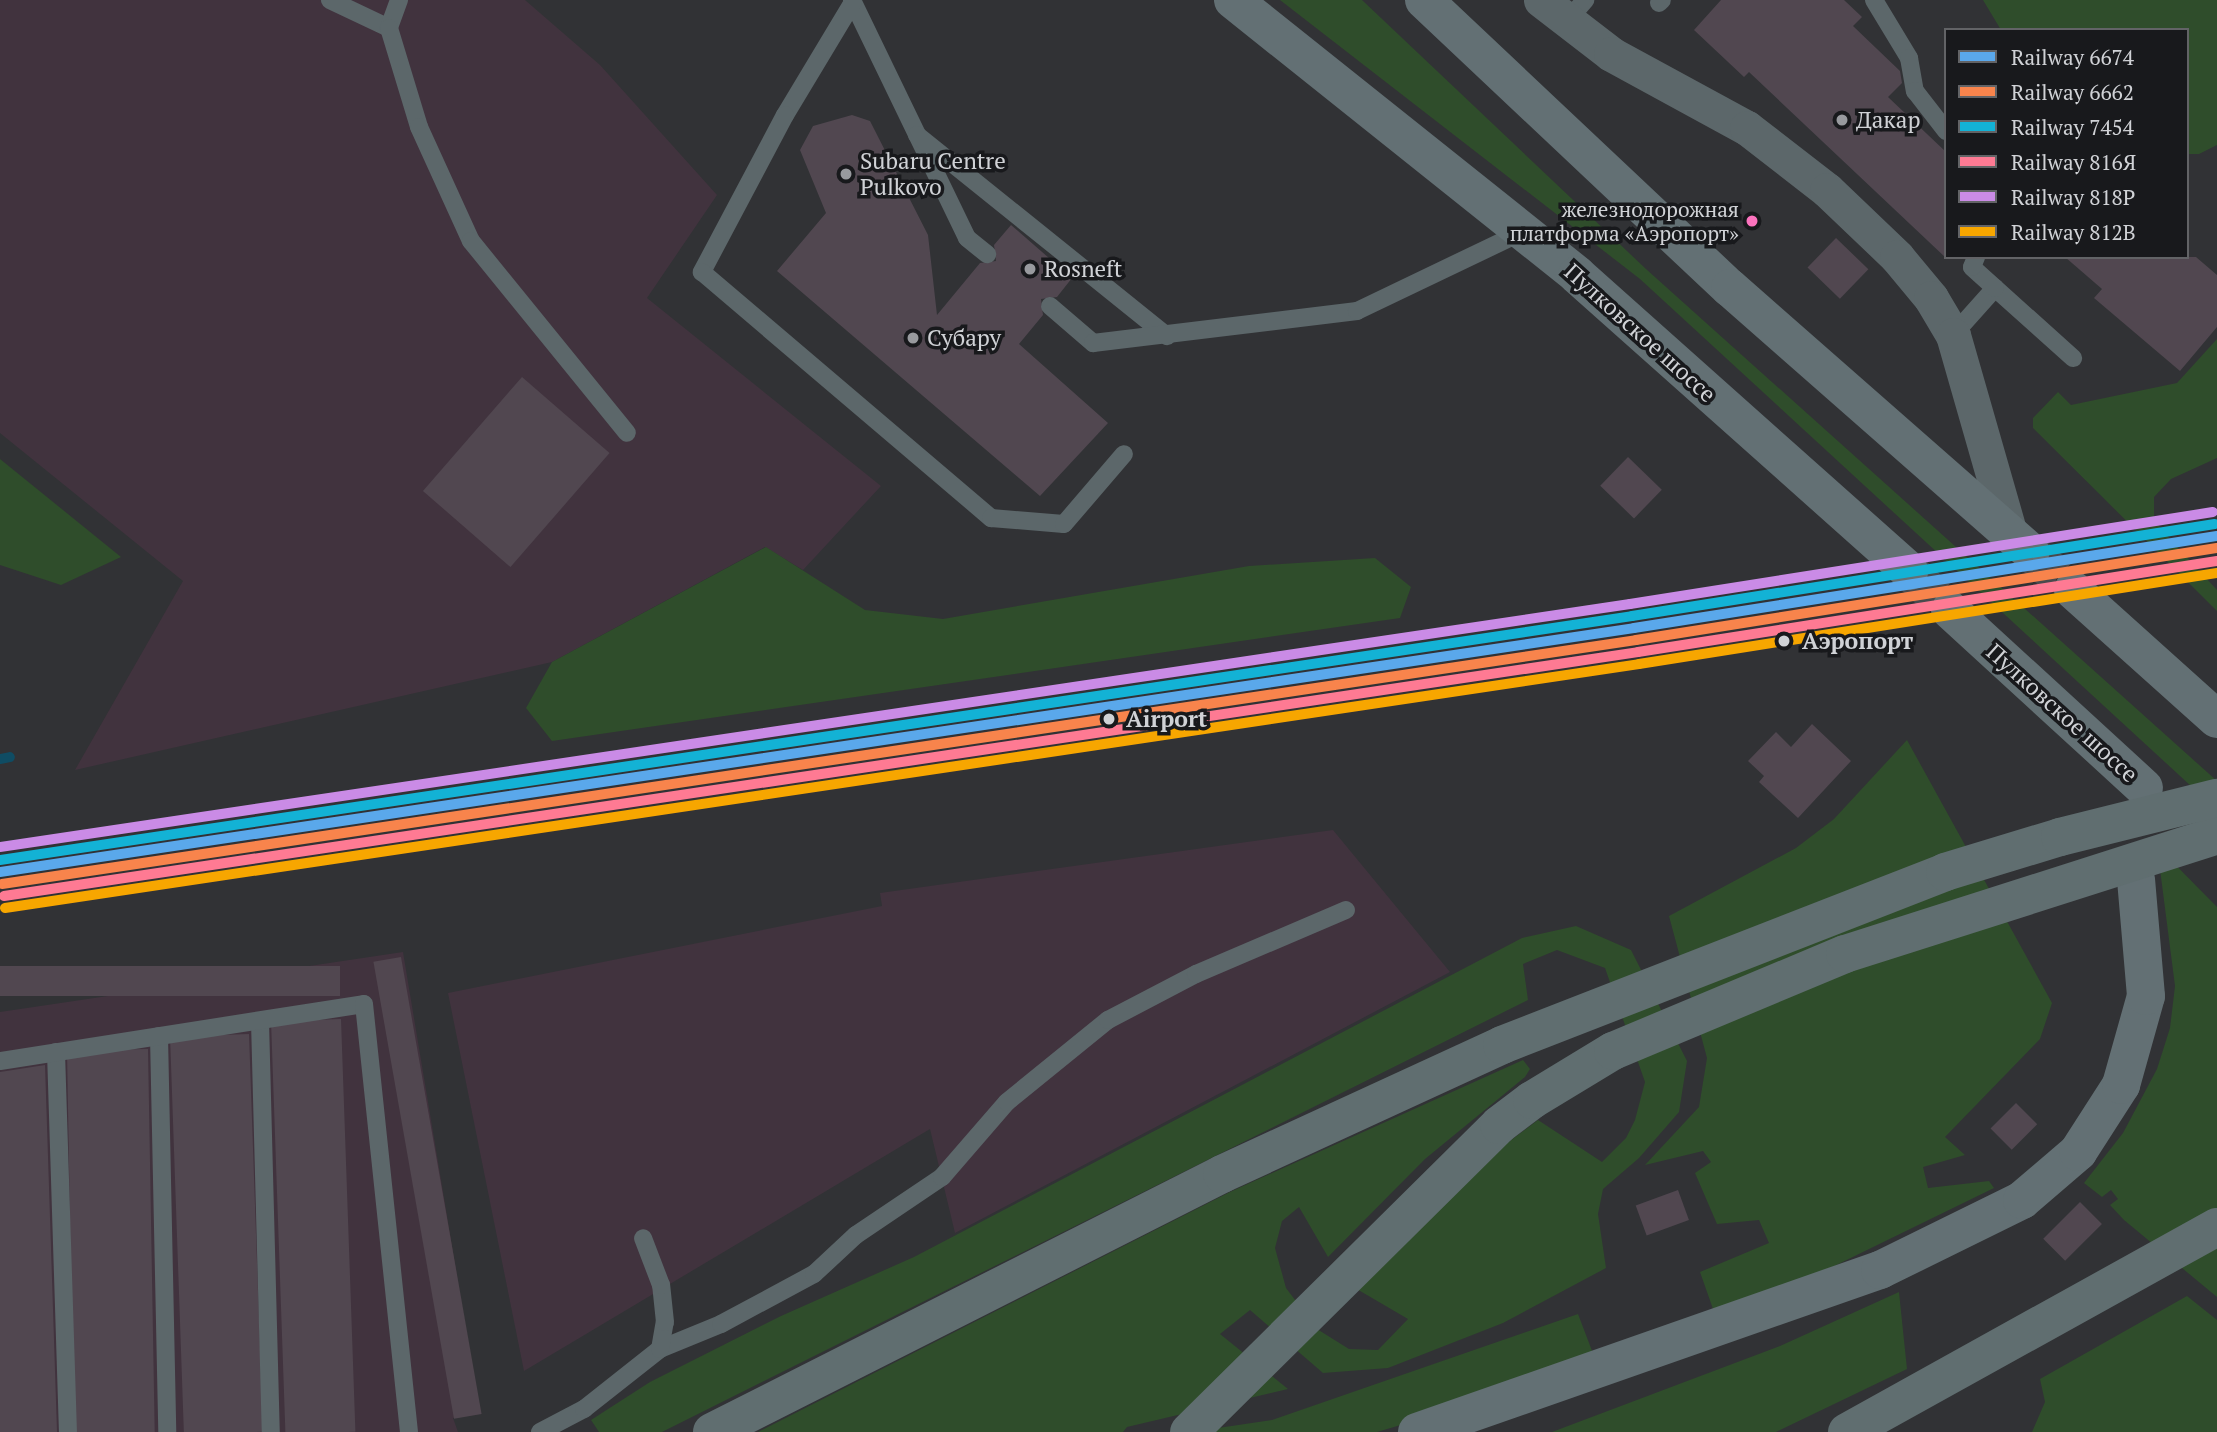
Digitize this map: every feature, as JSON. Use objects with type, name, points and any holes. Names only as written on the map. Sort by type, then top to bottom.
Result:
[{"type":"highway","points":[[712,1432],[1222,1174],[1502,1045],[1945,872],[2060,837],[2217,798]]},
{"type":"highway","points":[[1189,1432],[1499,1125],[1613,1051],[1845,954],[2217,835]]},
{"type":"highway","points":[[1847,1432],[2217,1227]]},
{"type":"main road","name":"Пулковское шоссе","points":[[1233,0],[1524,231],[1909,571]]},
{"type":"main road","points":[[1424,0],[1731,288],[2020,542]]},
{"type":"main road","points":[[2073,590],[2217,719]]},
{"type":"main road","name":"Пулковское шоссе","points":[[1950,610],[2129,782]]},
{"type":"main road","points":[[1417,1432],[1880,1270],[2022,1200],[2078,1153],[2121,1085],[2146,996],[2136,878]]},
{"type":"street","points":[[1564,7],[1611,54],[1747,128],[1816,181],[1897,257],[1931,298],[1953,335],[2020,542]]},
{"type":"lane","points":[[330,0],[389,28]]},
{"type":"lane","points":[[399,0],[389,28],[419,127],[471,241],[627,433]]},
{"type":"lane","points":[[1874,0],[1909,58],[1916,91],[1944,128]]},
{"type":"lane","points":[[853,1],[967,238],[987,254]]},
{"type":"lane","points":[[853,1],[785,115],[702,272],[991,518],[1064,524],[1124,454]]},
{"type":"lane","points":[[917,135],[1167,336]]},
{"type":"lane","points":[[1050,306],[1093,343],[1357,311],[1524,231]]},
{"type":"lane","points":[[1975,259],[1972,267],[2073,358]]},
{"type":"lane","points":[[1953,335],[1995,288]]},
{"type":"lane","points":[[540,1432],[584,1409],[660,1349],[721,1324],[814,1274],[856,1235],[942,1177],[1007,1102],[1108,1020],[1196,974],[1346,910]]},
{"type":"lane","points":[[0,1061],[364,1004],[409,1432]]},
{"type":"lane","points":[[260,1021],[271,1432]]},
{"type":"lane","points":[[159,1036],[167,1432]]},
{"type":"lane","points":[[56,1052],[68,1432]]},
{"type":"lane","points":[[643,1238],[661,1286],[665,1322],[660,1349]]},
{"type":"shaded area","points":[[0,0],[525,0],[600,65],[717,195],[647,298],[881,486],[803,570],[765,547],[552,662],[75,770],[183,581],[0,433]]},
{"type":"shaded area","points":[[1333,830],[1450,972],[955,1233],[930,1129],[524,1371],[448,993],[882,906],[880,893]]},
{"type":"shaded area","points":[[403,952],[480,1414],[453,1418],[458,1432],[0,1432],[0,1012]]},
{"type":"green space","points":[[1280,0],[1362,0],[1646,269],[2217,781],[2217,810],[1640,279]]},
{"type":"green space","points":[[1983,0],[2217,0],[2217,145],[2199,154],[2189,154],[2189,28],[2000,28]]},
{"type":"green space","points":[[2217,339],[2217,458],[2171,479],[2154,497],[2154,517],[2161,529],[2217,590],[2217,611],[2033,428],[2033,418],[2058,392],[2071,405],[2177,383]]},
{"type":"green space","points":[[0,459],[121,557],[61,585],[0,565]]},
{"type":"green space","points":[[766,547],[865,610],[943,619],[1249,566],[1375,558],[1411,587],[1400,618],[552,741],[526,708],[552,662]]},
{"type":"green space","points":[[1907,740],[2052,1003],[2040,1039],[1945,1137],[1965,1155],[1923,1167],[1928,1188],[1989,1181],[1994,1188],[1822,1272],[1713,1309],[1700,1272],[1769,1243],[1759,1220],[1717,1224],[1695,1173],[1711,1162],[1703,1151],[1645,1165],[1699,1107],[1707,1058],[1669,916],[1796,848],[1834,819]]},
{"type":"green space","points":[[2157,846],[2217,907],[2217,1297],[2124,1220],[2110,1205],[2118,1199],[2111,1190],[2102,1197],[2084,1183],[2123,1133],[2157,1069],[2170,1028],[2175,986]]},
{"type":"green space","points":[[1576,926],[1631,950],[1687,1061],[1679,1112],[1639,1158],[1603,1189],[1598,1214],[1606,1268],[1503,1323],[1388,1368],[1323,1373],[1250,1310],[1220,1334],[1288,1389],[1127,1427],[1123,1432],[758,1432],[1230,1192],[1523,1060],[1530,1069],[1525,1077],[1425,1159],[1328,1257],[1299,1207],[1282,1221],[1275,1248],[1286,1288],[1317,1329],[1349,1349],[1378,1350],[1408,1319],[1355,1288],[1472,1169],[1538,1120],[1602,1162],[1626,1138],[1635,1120],[1645,1082],[1605,968],[1557,950],[1523,964],[1528,1000],[662,1432],[599,1432],[591,1420],[650,1382],[781,1316],[914,1257],[1522,938]]},
{"type":"green space","points":[[1899,1292],[1907,1369],[1776,1432],[1552,1432],[1780,1346]]},
{"type":"green space","points":[[2187,1296],[2217,1320],[2217,1432],[2032,1432],[2045,1402],[2040,1379]]},
{"type":"green space","points":[[1578,1314],[1594,1356],[1411,1422],[1377,1432],[1191,1432],[1272,1420]]},
{"type":"building","name":"Дакар","points":[[1721,0],[1844,0],[1862,17],[1853,26],[1900,71],[1902,83],[1888,97],[1944,150],[1944,256],[1749,72],[1744,77],[1694,30]]},
{"type":"building","points":[[852,115],[870,121],[928,235],[937,315],[980,263],[996,261],[994,245],[1011,225],[1072,278],[1057,297],[1041,299],[1043,315],[1019,344],[1108,423],[1040,496],[777,271],[826,213],[800,150],[813,126]]},
{"type":"building","points":[[1836,238],[1868,269],[1840,299],[1808,267]]},
{"type":"building","points":[[2196,257],[2217,275],[2217,327],[2180,371],[2094,298],[2102,289],[2067,259]]},
{"type":"building","points":[[522,377],[610,453],[510,567],[423,491]]},
{"type":"building","points":[[1628,457],[1662,490],[1634,518],[1600,486]]},
{"type":"building","points":[[1812,724],[1851,761],[1798,818],[1759,782],[1764,776],[1748,761],[1776,732],[1791,747]]},
{"type":"building","points":[[401,957],[482,1414],[454,1419],[373,962]]},
{"type":"building","points":[[0,966],[340,966],[340,996],[0,996]]},
{"type":"building","points":[[341,1019],[355,1432],[285,1432],[271,1021]]},
{"type":"building","points":[[249,1034],[263,1432],[184,1432],[170,1037]]},
{"type":"building","points":[[148,1049],[155,1432],[74,1432],[67,1050]]},
{"type":"building","points":[[45,1065],[57,1432],[0,1432],[0,1072]]},
{"type":"building","points":[[2016,1103],[2037,1124],[2012,1150],[1991,1128]]},
{"type":"building","points":[[1678,1190],[1689,1220],[1647,1235],[1636,1205]]},
{"type":"building","points":[[2080,1202],[2102,1224],[2065,1261],[2043,1239]]},
{"type":"waterway","points":[[0,759],[10,757]]},
{"type":"tunnel","points":[[2030,552],[2073,590]]},
{"type":"tunnel","points":[[1909,571],[1950,610]]},
{"type":"rail line","name":"818Р","points":[[0,847],[1630,604],[2213,512]]},
{"type":"rail line","name":"7454","points":[[0,860],[1632,616],[2215,524]]},
{"type":"rail line","name":"6674","points":[[0,872],[1634,628],[2217,536]]},
{"type":"rail line","name":"6662","points":[[2,884],[1636,640],[2217,548]]},
{"type":"rail line","name":"816Я","points":[[4,896],[1638,652],[2217,561]]},
{"type":"rail line","name":"812В","points":[[5,908],[1639,664],[2217,573]]},
{"type":"place","name":"Дакар","points":[[1842,120]]},
{"type":"place","name":"Subaru Centre Pulkovo","points":[[846,174]]},
{"type":"place","name":"железнодорожная платформа «Аэропорт»","points":[[1752,221]]},
{"type":"place","name":"Rosneft","points":[[1030,269]]},
{"type":"place","name":"Субару","points":[[913,338]]},
{"type":"place","name":"Аэропорт","points":[[1784,641]]},
{"type":"place","name":"Airport","points":[[1109,719]]}]
